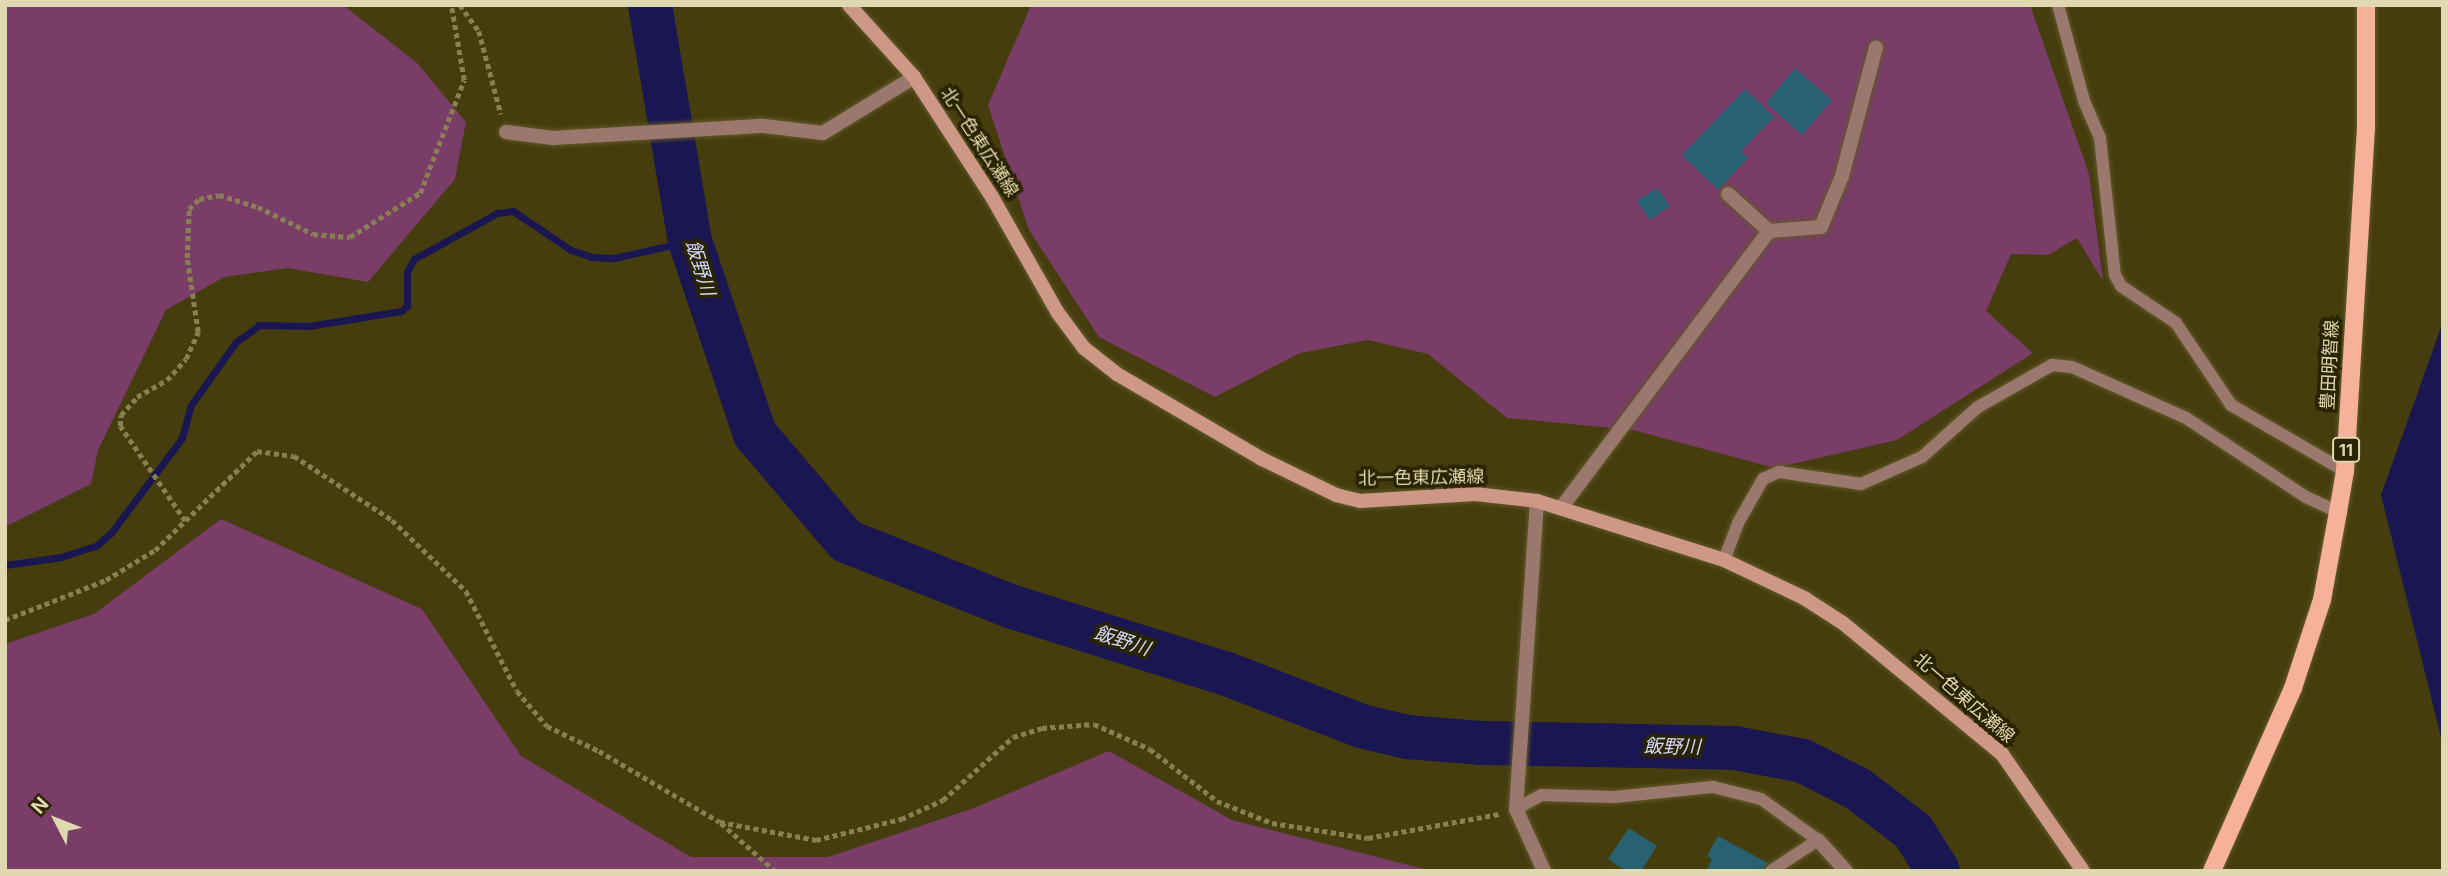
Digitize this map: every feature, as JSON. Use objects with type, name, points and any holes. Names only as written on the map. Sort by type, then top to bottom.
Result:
[{"type":"main road","name":"北一色東広瀬線","points":[[849,5],[914,77],[992,197],[1058,313],[1084,348],[1117,374],[1262,459],[1336,495],[1360,501],[1475,494],[1537,501],[1724,561],[1804,598],[1843,623],[2002,754],[2083,871]]},
{"type":"main road","name":"豊田明智線","points":[[2212,871],[2293,688],[2322,600],[2338,512],[2345,471],[2366,128],[2366,5]]},
{"type":"street","points":[[1727,194],[1769,231],[1821,228],[1842,176],[1876,47]]},
{"type":"street","points":[[506,132],[553,138],[764,125],[823,133],[914,77]]},
{"type":"street","points":[[1561,508],[1769,231]]},
{"type":"street","points":[[1537,501],[1521,700],[1517,809],[1544,871]]},
{"type":"street","points":[[1818,840],[1846,871]]},
{"type":"lane","points":[[2058,5],[2084,101],[2100,138],[2115,275],[2121,286],[2176,323],[2231,405],[2345,471]]},
{"type":"lane","points":[[1724,561],[1738,523],[1763,479],[1779,472],[1861,484],[1922,457],[1978,407],[2052,365],[2072,367],[2186,418],[2306,497],[2338,512]]},
{"type":"lane","points":[[1517,809],[1541,795],[1614,797],[1713,787],[1761,799],[1818,840],[1770,871]]},
{"type":"path","points":[[185,521],[120,426],[121,415],[137,397],[167,380],[186,359],[198,332],[187,258],[189,209],[199,199],[219,195],[258,206],[313,234],[350,237],[420,193],[464,80],[451,5]]},
{"type":"path","points":[[460,5],[479,31],[488,56],[506,132]]},
{"type":"path","points":[[5,620],[106,580],[155,550],[257,451],[294,456],[392,520],[466,591],[517,691],[547,726],[599,751],[720,822],[775,871]]},
{"type":"path","points":[[720,822],[816,839],[901,819],[943,800],[1013,737],[1042,728],[1094,724],[1150,749],[1217,801],[1272,823],[1308,831],[1368,838],[1471,822],[1517,809]]},
{"type":"shaded area","points":[[5,5],[343,5],[417,63],[466,122],[455,179],[368,282],[288,268],[224,277],[166,310],[98,450],[91,484],[5,527]]},
{"type":"shaded area","points":[[1031,5],[2030,5],[2089,174],[2103,281],[2077,238],[2048,255],[2011,254],[1986,311],[2033,353],[1897,440],[1775,468],[1633,430],[1507,418],[1428,354],[1368,340],[1300,353],[1215,397],[1099,337],[1029,230],[988,105]]},
{"type":"shaded area","points":[[2443,322],[2443,745],[2381,495]]},
{"type":"shaded area","points":[[221,519],[422,609],[521,756],[691,857],[828,857],[974,808],[1109,751],[1232,820],[1432,871],[5,871],[5,644],[94,614]]},
{"type":"building","points":[[1795,68],[1832,100],[1802,135],[1766,103]]},
{"type":"building","points":[[1745,89],[1774,117],[1741,151],[1748,158],[1718,190],[1682,155]]},
{"type":"building","points":[[1657,188],[1670,206],[1650,220],[1637,201]]},
{"type":"building","points":[[1629,828],[1657,846],[1641,871],[1625,871],[1608,859]]},
{"type":"building","points":[[1718,836],[1768,863],[1762,871],[1706,871],[1712,859],[1707,856]]},
{"type":"waterway","name":"飯野川","points":[[650,5],[690,241],[755,434],[846,541],[1013,607],[1227,674],[1361,726],[1407,737],[1481,743],[1735,748],[1803,761],[1858,789],[1913,831],[1938,871]]},
{"type":"waterway","points":[[5,565],[61,557],[97,545],[111,533],[182,438],[191,405],[236,342],[259,325],[309,326],[401,311],[407,306],[407,272],[414,259],[497,213],[513,211],[571,250],[592,257],[614,258],[690,241]]}]
